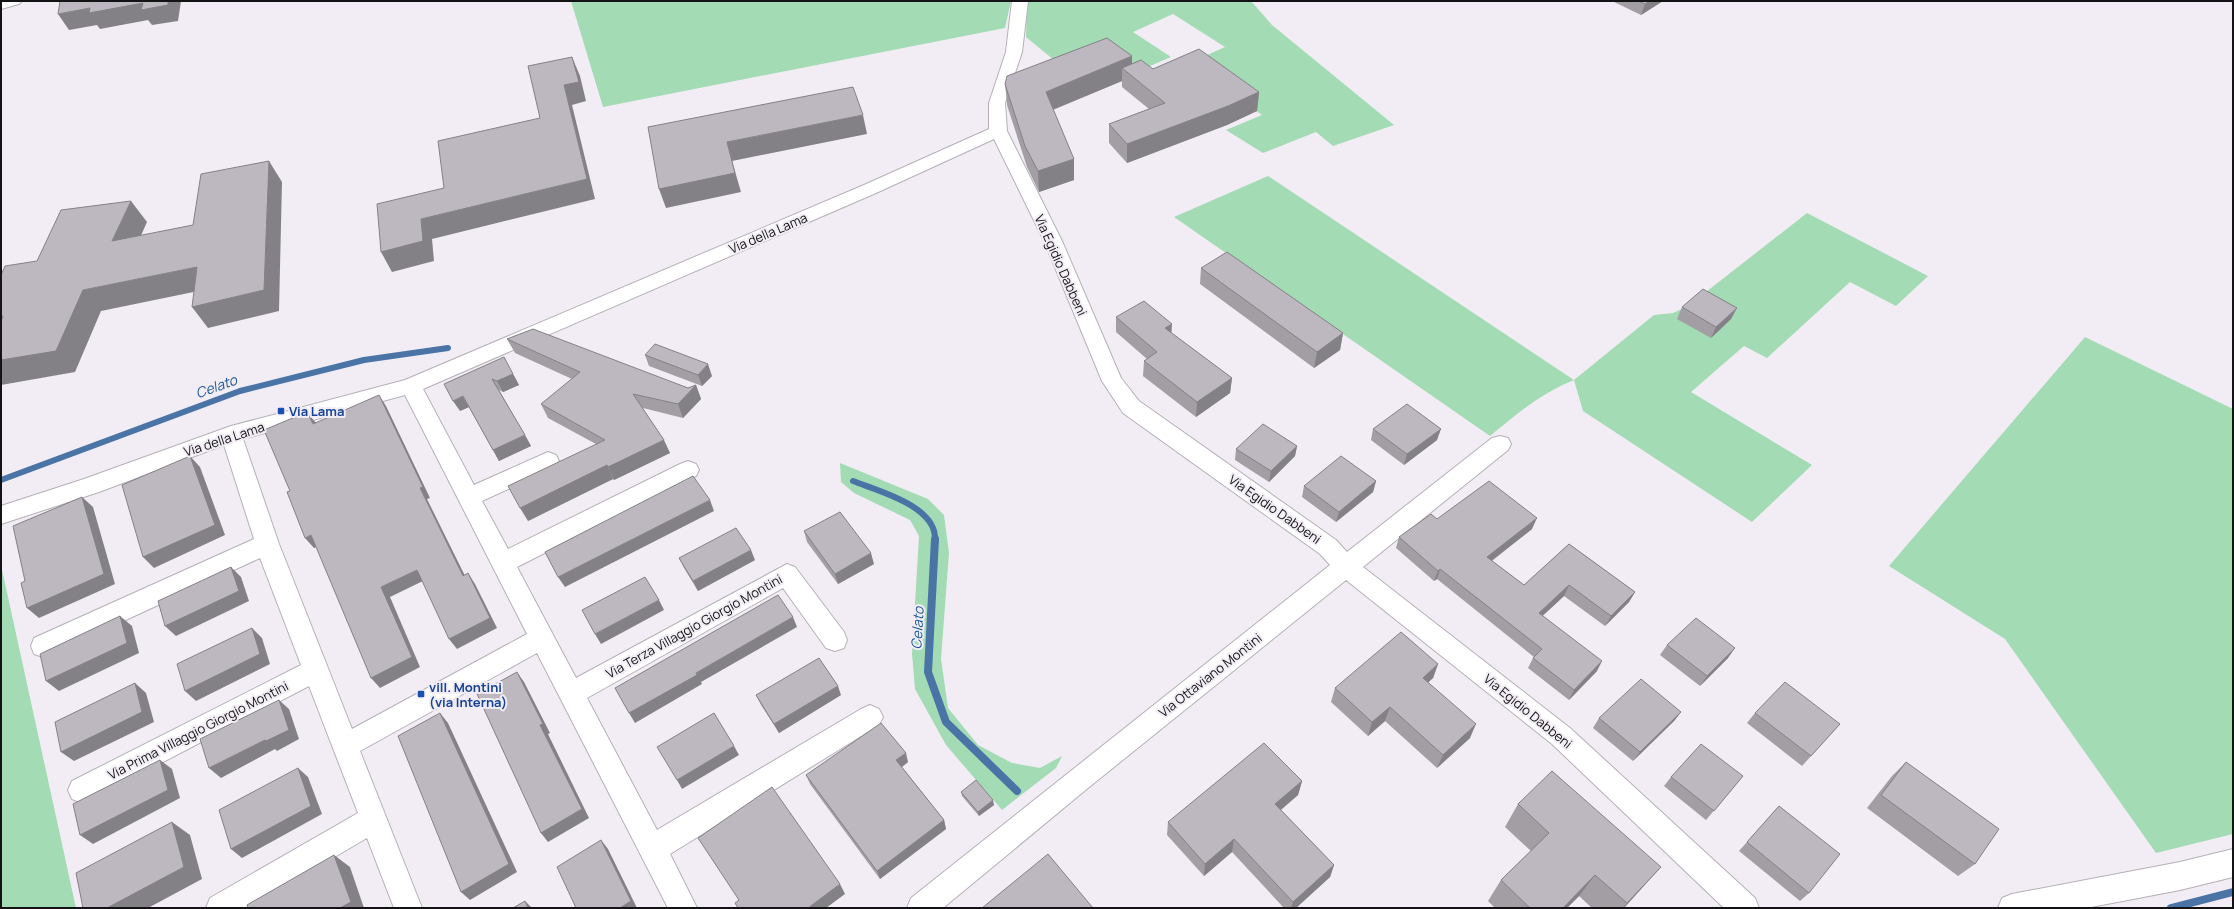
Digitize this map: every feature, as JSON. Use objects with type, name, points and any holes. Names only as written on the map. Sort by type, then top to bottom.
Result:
[{"type":"street","points":[[1,4],[14,1]]},
{"type":"street","name":"Via Egidio Dabbeni","points":[[1020,1],[1014,52],[997,103],[998,131],[1053,241],[1112,381],[1131,407],[1328,547],[1346,567],[1561,736],[1745,908]]},
{"type":"street","name":"Via della Lama","points":[[1,515],[91,486],[231,434],[411,386],[870,189],[998,131]]},
{"type":"street","points":[[536,332],[565,343]]},
{"type":"street","points":[[411,386],[683,908]]},
{"type":"street","points":[[231,434],[267,544],[408,908]]},
{"type":"street","name":"Via Ottaviano Montini","points":[[921,908],[1500,444]]},
{"type":"street","points":[[469,497],[548,461]]},
{"type":"street","points":[[503,563],[688,470]]},
{"type":"street","points":[[43,646],[267,544]]},
{"type":"street","name":"Via Terza Villaggio Giorgio Montini","points":[[572,694],[787,574],[835,640]]},
{"type":"street","points":[[345,746],[542,638]]},
{"type":"street","name":"Via Prima Villaggio Giorgio Montini","points":[[82,790],[315,670]]},
{"type":"street","points":[[652,849],[870,717]]},
{"type":"street","points":[[220,908],[373,819]]},
{"type":"street","points":[[2012,908],[2180,876],[2233,863]]},
{"type":"green space","points":[[571,1],[1011,1],[1005,28],[603,107]]},
{"type":"green space","points":[[1027,1],[1251,1],[1272,25],[1394,125],[1333,146],[1316,132],[1263,153],[1226,130],[1262,115],[1189,63],[1225,47],[1173,14],[1133,32],[1171,57],[1136,72],[1066,70],[1026,37]]},
{"type":"green space","points":[[1268,176],[1574,380],[1540,398],[1490,436],[1174,217]]},
{"type":"green space","points":[[1807,213],[1928,276],[1896,306],[1850,282],[1767,358],[1744,346],[1691,392],[1812,465],[1752,522],[1583,411],[1574,380],[1654,315],[1673,313],[1688,306]]},
{"type":"green space","points":[[2085,337],[2233,409],[2233,834],[2156,853],[2005,639],[1889,566]]},
{"type":"green space","points":[[840,463],[928,499],[944,515],[949,553],[941,659],[948,708],[978,745],[1012,763],[1040,768],[1062,756],[1056,768],[1002,810],[946,745],[915,689],[912,654],[919,536],[910,520],[854,493],[841,482]]},
{"type":"green space","points":[[1,565],[76,908],[1,908]]},
{"type":"building","points":[[60,1],[168,1],[168,5],[141,10],[143,3],[89,13],[90,8],[58,14]]},
{"type":"building","points":[[1638,1],[1650,1],[1645,4]]},
{"type":"building","points":[[1107,38],[1132,56],[1046,92],[1074,159],[1038,171],[1025,146],[1005,84],[1007,76]]},
{"type":"building","points":[[1199,49],[1259,92],[1228,106],[1127,144],[1109,124],[1165,103],[1122,68],[1141,60],[1153,69]]},
{"type":"building","points":[[572,57],[579,82],[564,85],[587,179],[421,219],[423,241],[381,252],[377,204],[444,188],[438,141],[540,118],[528,66]]},
{"type":"building","points":[[853,87],[863,115],[727,142],[735,173],[659,189],[648,127]]},
{"type":"building","points":[[269,161],[264,290],[192,307],[197,267],[83,290],[56,351],[1,360],[1,321],[3,316],[1,317],[1,275],[5,266],[37,261],[61,210],[131,201],[112,241],[193,225],[201,174]]},
{"type":"building","points":[[1227,252],[1343,333],[1317,352],[1201,268]]},
{"type":"building","points":[[1703,289],[1737,308],[1716,327],[1682,307]]},
{"type":"building","points":[[1144,301],[1172,324],[1165,328],[1232,378],[1197,402],[1144,361],[1157,352],[1116,317]]},
{"type":"building","points":[[533,329],[688,388],[696,385],[678,404],[633,394],[664,440],[608,467],[607,465],[520,508],[508,486],[605,440],[541,404],[580,372],[507,339]]},
{"type":"building","points":[[655,344],[708,364],[698,375],[645,355]]},
{"type":"building","points":[[504,357],[513,374],[497,381],[492,379],[525,435],[493,450],[463,396],[453,401],[444,384]]},
{"type":"building","points":[[379,395],[423,487],[420,488],[463,576],[468,573],[490,618],[449,639],[417,570],[381,587],[412,657],[371,678],[311,535],[305,538],[287,492],[290,491],[264,430],[307,412],[313,424]]},
{"type":"building","points":[[1407,404],[1441,429],[1407,454],[1373,429]]},
{"type":"building","points":[[1263,424],[1297,446],[1271,471],[1236,449]]},
{"type":"building","points":[[190,456],[215,525],[143,557],[122,485]]},
{"type":"building","points":[[1341,456],[1376,481],[1339,512],[1304,486]]},
{"type":"building","points":[[693,476],[710,500],[558,577],[545,552]]},
{"type":"building","points":[[1489,481],[1537,518],[1487,557],[1524,585],[1569,544],[1635,592],[1611,616],[1569,585],[1539,613],[1602,661],[1574,690],[1533,658],[1542,649],[1440,569],[1438,571],[1399,537],[1431,514],[1437,519]]},
{"type":"building","points":[[82,497],[104,574],[27,608],[21,583],[25,581],[13,526]]},
{"type":"building","points":[[840,512],[871,553],[835,574],[804,531]]},
{"type":"building","points":[[736,528],[751,550],[693,581],[679,558]]},
{"type":"building","points":[[231,567],[239,591],[165,626],[158,601]]},
{"type":"building","points":[[645,577],[659,600],[595,634],[582,610]]},
{"type":"building","points":[[778,595],[793,617],[696,673],[697,675],[629,713],[615,688]]},
{"type":"building","points":[[120,616],[127,643],[46,681],[40,654]]},
{"type":"building","points":[[1696,618],[1735,648],[1707,676],[1667,645]]},
{"type":"building","points":[[252,628],[260,654],[185,691],[177,664]]},
{"type":"building","points":[[1401,632],[1438,664],[1423,678],[1476,724],[1443,755],[1390,707],[1372,722],[1335,688]]},
{"type":"building","points":[[819,658],[838,686],[774,724],[756,695]]},
{"type":"building","points":[[517,672],[543,724],[540,725],[582,809],[541,833],[477,694]]},
{"type":"building","points":[[1641,679],[1681,712],[1640,752],[1599,718]]},
{"type":"building","points":[[1785,682],[1840,724],[1811,756],[1755,713]]},
{"type":"building","points":[[135,683],[142,712],[61,752],[55,722]]},
{"type":"building","points":[[279,700],[289,730],[266,741],[265,740],[209,768],[200,739]]},
{"type":"building","points":[[440,713],[509,864],[461,892],[398,736]]},
{"type":"building","points":[[714,713],[734,746],[677,780],[657,747]]},
{"type":"building","points":[[881,723],[906,753],[896,760],[944,820],[877,871],[806,775]]},
{"type":"building","points":[[1264,743],[1302,781],[1275,804],[1334,865],[1293,902],[1234,839],[1205,864],[1168,822]]},
{"type":"building","points":[[1701,744],[1743,776],[1714,811],[1671,777]]},
{"type":"building","points":[[160,760],[168,790],[80,835],[73,804]]},
{"type":"building","points":[[1906,762],[1999,829],[1975,864],[1881,795]]},
{"type":"building","points":[[298,768],[311,806],[231,849],[219,810]]},
{"type":"building","points":[[1552,771],[1661,867],[1627,903],[1595,875],[1563,908],[1530,908],[1501,880],[1549,833],[1518,804]]},
{"type":"building","points":[[976,780],[993,800],[978,812],[961,792]]},
{"type":"building","points":[[772,787],[840,884],[808,908],[738,908],[735,903],[739,900],[698,838]]},
{"type":"building","points":[[1779,806],[1840,854],[1809,893],[1747,842]]},
{"type":"building","points":[[172,822],[184,867],[107,908],[83,908],[76,873]]},
{"type":"building","points":[[601,840],[631,901],[620,908],[576,908],[557,867]]},
{"type":"building","points":[[1048,854],[1093,908],[982,908]]},
{"type":"building","points":[[334,855],[351,902],[340,908],[248,908],[247,905]]},
{"type":"building","points":[[525,901],[528,908],[513,908]]},
{"type":"waterway","name":"Celato","points":[[1,480],[240,391],[364,360],[448,348]]},
{"type":"waterway","name":"Celato","points":[[853,481],[890,495],[917,509],[927,518],[933,528],[935,540]]},
{"type":"waterway","name":"Celato","points":[[935,540],[928,672],[946,722],[1017,791]]},
{"type":"waterway","points":[[2171,908],[2233,892]]},
{"type":"place","name":"Via Lama","points":[[281,411]]},
{"type":"place","name":"vill. Montini (via Interna)","points":[[421,694]]}]
